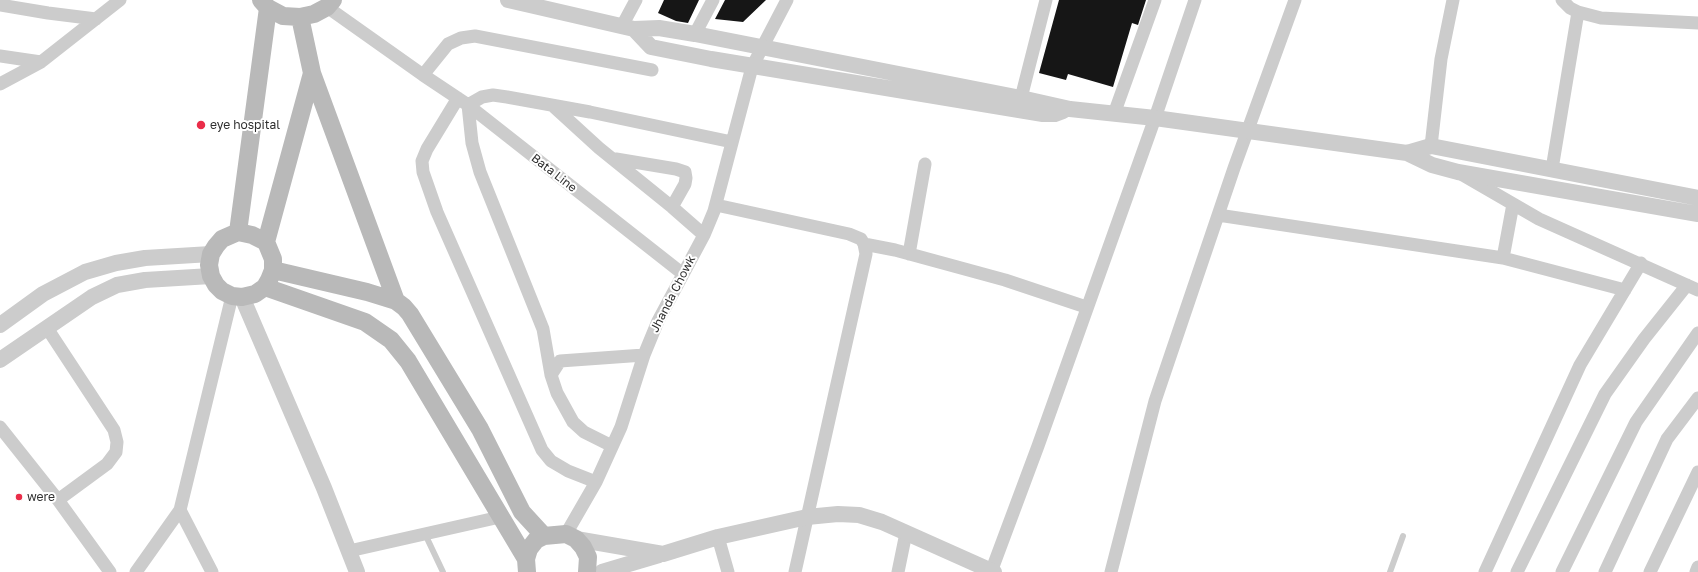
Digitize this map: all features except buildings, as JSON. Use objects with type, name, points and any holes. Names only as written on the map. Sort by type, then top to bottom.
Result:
[{"type":"main road","points":[[238,232],[265,4],[283,16],[300,17],[314,14],[330,3]]},
{"type":"main road","points":[[300,17],[312,73],[396,301]]},
{"type":"main road","points":[[266,242],[252,235],[238,232],[222,239],[211,254],[209,265],[211,276],[216,285],[222,291],[237,296],[255,294],[265,286],[269,280],[273,270],[273,259],[266,242],[312,73]]},
{"type":"main road","points":[[273,270],[367,292],[396,301],[410,314],[480,429],[522,512],[544,536]]},
{"type":"main road","points":[[265,286],[365,322],[392,340],[408,361],[500,517],[526,566]]},
{"type":"main road","points":[[526,566],[529,549],[536,540],[544,536],[571,536],[584,547],[588,557],[587,572]]},
{"type":"street","points":[[0,84],[41,62],[120,0]]},
{"type":"street","points":[[508,0],[628,27],[659,28],[695,34],[1070,109],[1155,118],[1407,153],[1432,165],[1458,172],[1698,214]]},
{"type":"street","points":[[628,27],[636,0]]},
{"type":"street","points":[[695,34],[713,0]]},
{"type":"street","name":"Jhanda Chowk","points":[[571,536],[621,426],[644,355],[658,321],[704,235],[716,205],[752,67],[788,0]]},
{"type":"street","points":[[1114,114],[1155,0]]},
{"type":"street","points":[[602,572],[718,537],[807,517],[838,514],[859,515],[906,533],[992,572],[1155,118],[1195,0]]},
{"type":"street","points":[[1111,572],[1155,401],[1218,216],[1295,0]]},
{"type":"street","points":[[1431,146],[1441,59],[1453,0]]},
{"type":"street","points":[[1562,0],[1570,8],[1578,12],[1601,18],[1698,23]]},
{"type":"street","points":[[1021,98],[1043,1]]},
{"type":"street","name":"Bata Line","points":[[330,3],[423,76],[463,102],[683,274]]},
{"type":"street","points":[[0,5],[96,19]]},
{"type":"street","points":[[1552,169],[1578,12]]},
{"type":"street","points":[[628,27],[651,47],[752,67],[869,84],[1043,114],[1055,114],[1070,109]]},
{"type":"street","points":[[423,76],[448,44],[461,38],[475,36],[652,70]]},
{"type":"street","points":[[0,56],[41,62]]},
{"type":"street","points":[[596,482],[551,461],[542,450],[437,212],[423,172],[422,161],[427,149],[463,102],[493,95],[732,142]]},
{"type":"street","points":[[463,102],[480,172],[543,329],[551,376],[557,393],[573,422],[584,432],[612,446]]},
{"type":"street","points":[[552,106],[599,148],[704,235]]},
{"type":"street","points":[[1407,153],[1431,146],[1698,198]]},
{"type":"street","points":[[614,159],[676,169],[685,172],[685,184],[672,207]]},
{"type":"street","points":[[909,254],[925,164]]},
{"type":"street","points":[[1458,172],[1539,219],[1693,287],[1644,338],[1605,394],[1517,572]]},
{"type":"street","points":[[1503,258],[1513,204]]},
{"type":"street","points":[[716,205],[849,234],[856,237],[864,244],[909,254],[1005,280],[1086,307]]},
{"type":"street","points":[[1218,216],[1503,258],[1625,290]]},
{"type":"street","points":[[795,572],[866,254],[864,244]]},
{"type":"street","points":[[0,325],[43,294],[85,272],[116,263],[145,258],[211,254]]},
{"type":"street","points":[[1485,572],[1580,365],[1641,263]]},
{"type":"street","points":[[0,360],[92,297],[117,285],[145,280],[211,276]]},
{"type":"street","points":[[136,572],[180,510],[237,296]]},
{"type":"street","points":[[237,296],[324,488],[357,572]]},
{"type":"street","points":[[47,328],[114,430],[117,442],[116,452],[107,464],[58,500]]},
{"type":"street","points":[[1562,572],[1636,422],[1698,332]]},
{"type":"street","points":[[551,376],[560,361],[644,355]]},
{"type":"street","points":[[1605,572],[1667,439],[1698,398]]},
{"type":"street","points":[[0,427],[58,500],[110,572]]},
{"type":"street","points":[[1650,572],[1698,472]]},
{"type":"street","points":[[180,510],[212,572]]},
{"type":"street","points":[[349,551],[500,517]]},
{"type":"street","points":[[898,572],[906,533]]},
{"type":"street","points":[[571,536],[663,554]]},
{"type":"street","points":[[718,537],[728,572]]},
{"type":"street","points":[[1696,572],[1698,567]]},
{"type":"lane","points":[[425,534],[443,572]]},
{"type":"lane","points":[[1390,572],[1403,536]]},
{"type":"place","name":"eye hospital","points":[[201,125]]},
{"type":"place","name":"were","points":[[19,497]]}]
